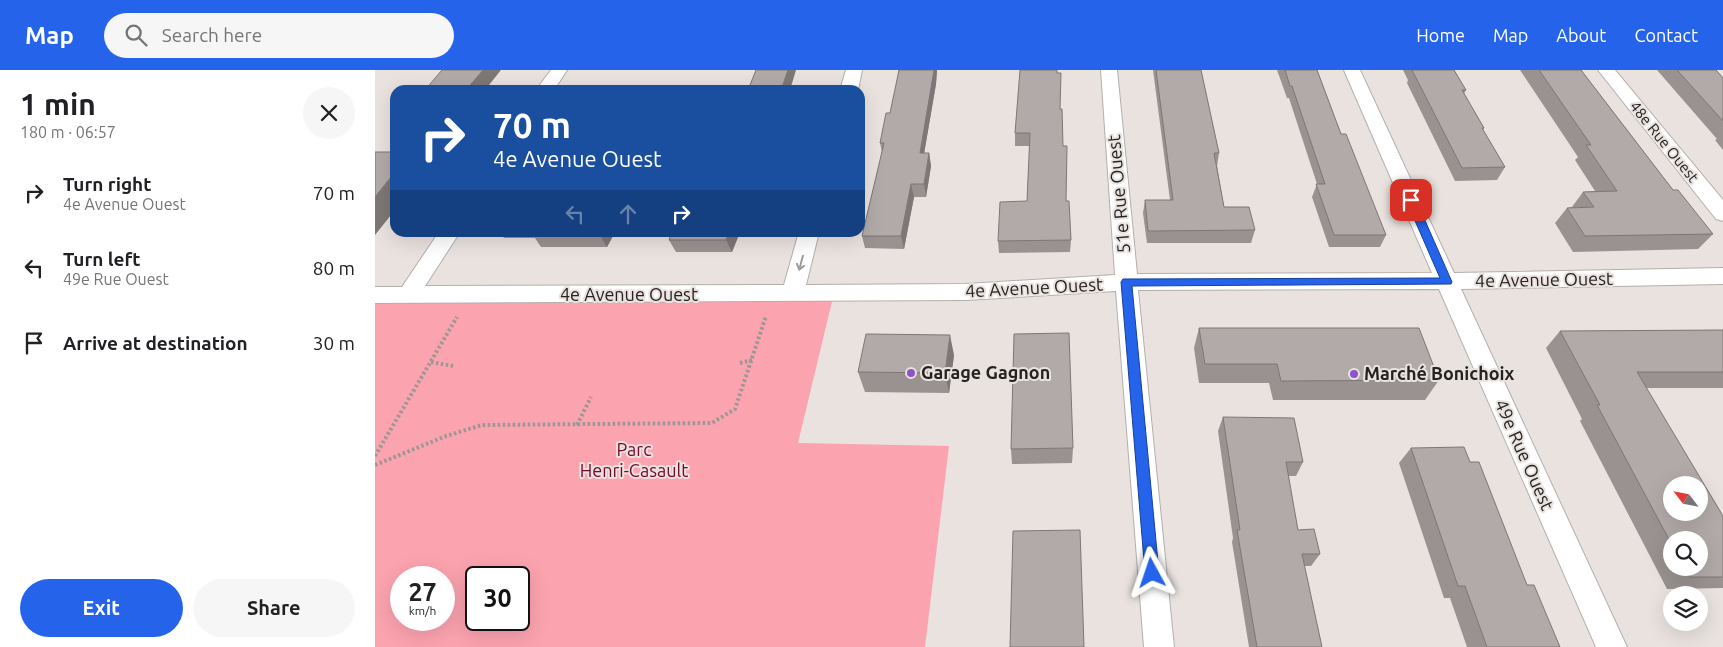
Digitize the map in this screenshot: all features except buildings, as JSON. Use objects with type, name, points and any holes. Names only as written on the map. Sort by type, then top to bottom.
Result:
[{"type":"street","points":[[548,85],[559,70]]},
{"type":"street","points":[[850,85],[855,70]]},
{"type":"street","name":"51e Rue Ouest","points":[[1109,70],[1159,647]]},
{"type":"street","name":"49e Rue Ouest","points":[[1352,70],[1612,647]]},
{"type":"street","name":"48e Rue Ouest","points":[[1606,70],[1723,214]]},
{"type":"street","points":[[408,295],[447,237]]},
{"type":"street","points":[[783,294],[807,237]]},
{"type":"street","name":"4e Avenue Ouest","points":[[375,295],[967,292],[1127,282],[1447,282],[1723,276]]},
{"type":"path","points":[[375,465],[446,436],[482,425],[712,423],[735,410],[752,360],[783,294]]},
{"type":"path","points":[[375,456],[470,296]]},
{"type":"path","points":[[740,363],[752,360]]},
{"type":"path","points":[[431,362],[453,366]]},
{"type":"path","points":[[577,425],[591,397]]},
{"type":"green space","name":"Parc Henri-Casault","points":[[834,293],[798,443],[949,446],[925,647],[375,647],[375,295]]},
{"type":"place","name":"Garage Gagnon","points":[[911,373]]},
{"type":"place","name":"Marché Bonichoix","points":[[1354,374]]},
{"type":"route","points":[[1152,573],[1127,282],[1447,282],[1411,200]]}]
